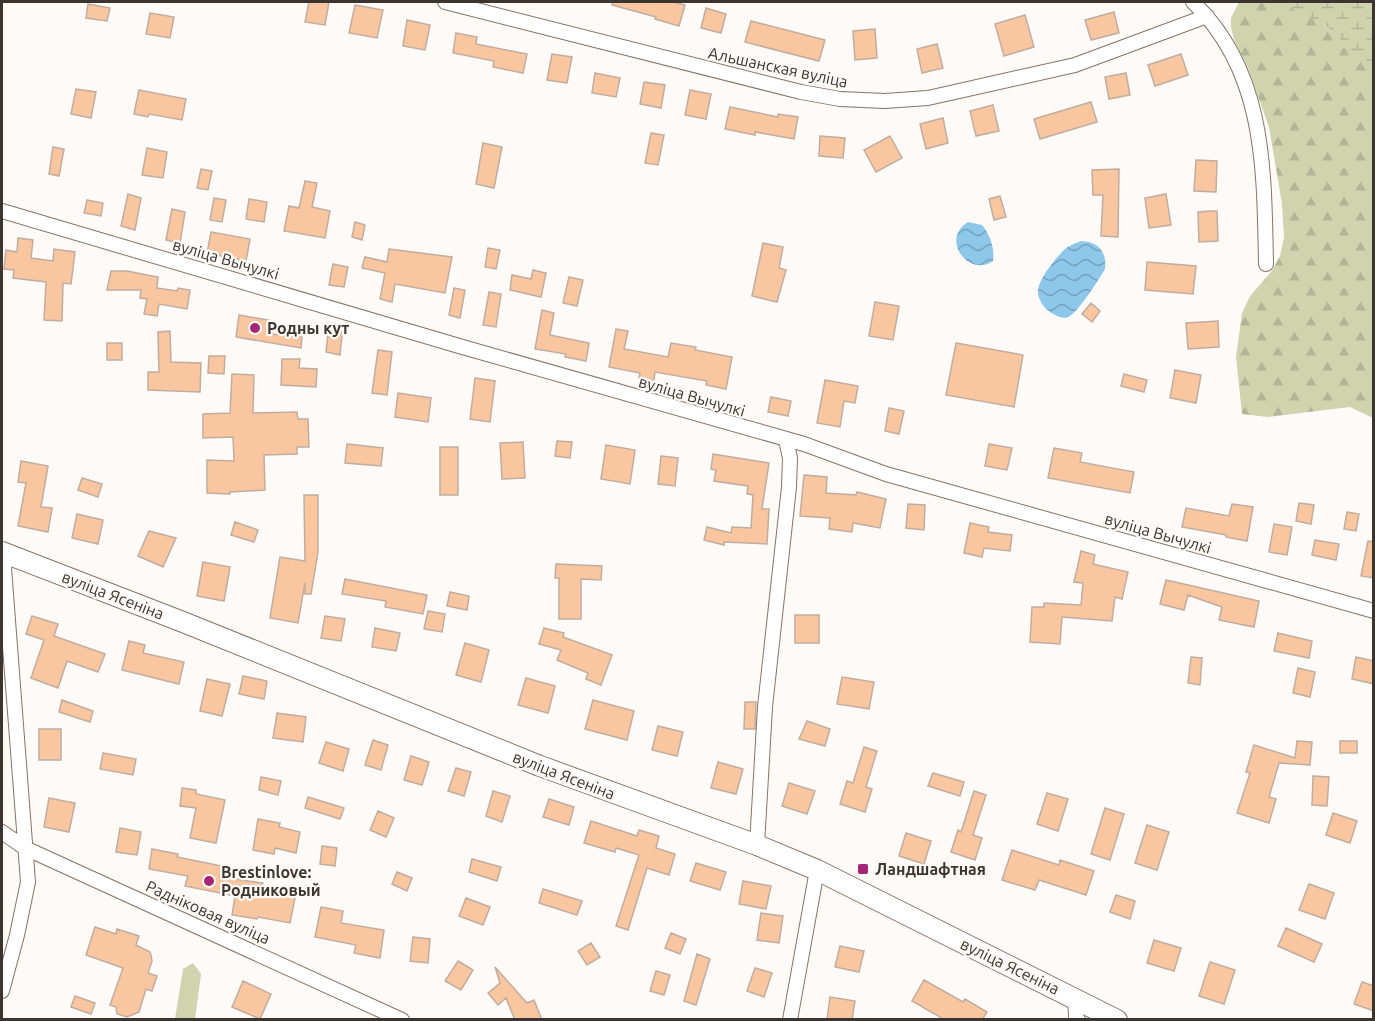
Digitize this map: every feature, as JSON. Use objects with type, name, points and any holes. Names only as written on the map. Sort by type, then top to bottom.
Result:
[{"type":"street","name":"Альшанская вуліца","points":[[445,2],[801,92],[840,99],[885,101],[928,98],[1075,65],[1207,16]]},
{"type":"street","points":[[1193,2],[1207,16],[1226,42],[1252,100],[1263,162],[1266,264]]},
{"type":"street","name":"вуліца Вычулкі","points":[[2,211],[786,440],[886,474],[1374,611]]},
{"type":"street","points":[[757,845],[765,707],[789,487],[790,458],[786,440]]},
{"type":"street","points":[[2,991],[28,882],[4,553]]},
{"type":"street","name":"вуліца Ясеніна","points":[[4,553],[183,622],[540,766],[757,845],[817,870],[1117,1020]]},
{"type":"street","name":"Радніковая вуліца","points":[[2,832],[25,848],[402,1020]]},
{"type":"street","points":[[790,1020],[817,870]]},
{"type":"street","points":[[2,936],[17,935]]},
{"type":"street","points":[[1075,998],[1078,1020]]},
{"type":"green space","points":[[1276,1],[1293,6],[1331,30],[1373,70],[1373,418],[1350,407],[1268,417],[1242,414],[1236,357],[1242,313],[1250,296],[1271,272],[1280,256],[1284,237],[1282,204],[1269,127],[1248,68],[1234,40],[1231,27],[1231,18],[1239,2]]},
{"type":"green space","points":[[1280,2],[1373,2],[1373,70],[1327,27]]},
{"type":"green space","points":[[193,963],[201,974],[195,1019],[175,1019],[183,969]]},
{"type":"water","points":[[968,222],[982,225],[985,229],[993,247],[993,261],[984,265],[975,265],[961,255],[956,238]]},
{"type":"water","points":[[1081,241],[1092,243],[1103,252],[1105,269],[1077,309],[1068,317],[1062,318],[1044,306],[1039,297],[1038,288],[1046,272],[1061,253]]},
{"type":"building","points":[[309,2],[329,2],[325,25],[305,22]]},
{"type":"building","points":[[613,2],[673,2],[685,5],[679,26],[612,5]]},
{"type":"building","points":[[88,4],[110,8],[107,21],[86,18]]},
{"type":"building","points":[[355,5],[383,10],[377,38],[349,33]]},
{"type":"building","points":[[706,8],[726,14],[721,33],[701,28]]},
{"type":"building","points":[[1114,12],[1119,33],[1091,40],[1085,20]]},
{"type":"building","points":[[150,13],[174,17],[170,38],[146,34]]},
{"type":"building","points":[[1025,15],[1034,47],[1004,56],[995,24]]},
{"type":"building","points":[[407,20],[430,25],[425,50],[403,46]]},
{"type":"building","points":[[751,21],[825,40],[819,61],[745,42]]},
{"type":"building","points":[[875,29],[877,58],[855,60],[853,31]]},
{"type":"building","points":[[456,33],[477,37],[476,44],[527,54],[523,73],[493,67],[494,61],[453,53]]},
{"type":"building","points":[[937,44],[943,68],[922,73],[917,49]]},
{"type":"building","points":[[552,54],[572,57],[567,83],[547,80]]},
{"type":"building","points":[[1181,54],[1188,75],[1155,86],[1148,65]]},
{"type":"building","points":[[595,73],[620,78],[616,97],[592,93]]},
{"type":"building","points":[[1126,73],[1130,95],[1109,99],[1105,77]]},
{"type":"building","points":[[644,82],[665,85],[661,108],[640,104]]},
{"type":"building","points":[[76,89],[96,92],[91,118],[71,114]]},
{"type":"building","points":[[139,90],[186,99],[182,120],[149,114],[148,117],[134,114]]},
{"type":"building","points":[[690,90],[711,94],[706,119],[685,115]]},
{"type":"building","points":[[1091,102],[1097,122],[1040,139],[1034,119]]},
{"type":"building","points":[[993,105],[999,131],[976,136],[970,111]]},
{"type":"building","points":[[730,107],[778,117],[778,114],[798,117],[794,139],[725,129]]},
{"type":"building","points":[[943,118],[948,143],[926,149],[920,124]]},
{"type":"building","points":[[651,133],[664,135],[658,165],[645,163]]},
{"type":"building","points":[[820,136],[845,138],[843,158],[819,156]]},
{"type":"building","points":[[890,136],[902,158],[876,172],[864,150]]},
{"type":"building","points":[[483,143],[502,147],[494,188],[476,184]]},
{"type":"building","points":[[53,147],[64,149],[59,176],[49,174]]},
{"type":"building","points":[[147,148],[167,152],[163,178],[142,175]]},
{"type":"building","points":[[1196,160],[1217,161],[1216,192],[1194,191]]},
{"type":"building","points":[[201,169],[212,171],[208,190],[197,188]]},
{"type":"building","points":[[1119,169],[1118,237],[1101,236],[1103,195],[1093,195],[1092,170]]},
{"type":"building","points":[[305,181],[317,183],[312,207],[330,211],[325,238],[284,231],[289,206],[299,208]]},
{"type":"building","points":[[128,194],[141,198],[135,230],[121,226]]},
{"type":"building","points":[[1166,194],[1171,225],[1149,228],[1145,198]]},
{"type":"building","points":[[1000,196],[1006,217],[994,220],[989,199]]},
{"type":"building","points":[[214,198],[226,200],[222,222],[210,220]]},
{"type":"building","points":[[249,199],[267,202],[264,222],[246,219]]},
{"type":"building","points":[[87,200],[103,203],[101,216],[84,213]]},
{"type":"building","points":[[172,209],[185,212],[180,243],[166,240]]},
{"type":"building","points":[[1217,211],[1218,241],[1199,242],[1198,212]]},
{"type":"building","points":[[355,222],[365,225],[362,240],[352,237]]},
{"type":"building","points":[[211,232],[250,239],[246,261],[207,253]]},
{"type":"building","points":[[18,238],[33,240],[31,258],[53,261],[54,249],[75,252],[71,284],[63,283],[62,321],[44,320],[46,282],[13,278],[14,270],[4,269],[6,250],[17,252]]},
{"type":"building","points":[[763,243],[783,247],[779,268],[786,270],[777,302],[752,296]]},
{"type":"building","points":[[488,248],[500,250],[496,269],[485,267]]},
{"type":"building","points":[[389,249],[452,257],[445,293],[395,284],[392,302],[380,299],[385,273],[362,268],[365,257],[387,262]]},
{"type":"building","points":[[1147,262],[1196,266],[1193,294],[1145,290]]},
{"type":"building","points":[[333,264],[348,267],[344,287],[329,285]]},
{"type":"building","points":[[533,270],[546,273],[541,297],[510,290],[512,275],[531,279]]},
{"type":"building","points":[[111,271],[127,271],[158,277],[157,288],[190,290],[187,309],[159,304],[157,316],[144,314],[147,299],[140,298],[141,290],[107,290]]},
{"type":"building","points":[[569,277],[583,280],[577,306],[563,303]]},
{"type":"building","points":[[454,288],[465,290],[460,318],[449,315]]},
{"type":"building","points":[[489,292],[501,294],[496,327],[483,325]]},
{"type":"building","points":[[875,302],[899,306],[893,340],[869,336]]},
{"type":"building","points":[[1091,303],[1100,311],[1092,322],[1082,314]]},
{"type":"building","points":[[542,310],[554,313],[550,335],[589,343],[586,361],[565,357],[566,354],[535,349]]},
{"type":"building","name":"Родны кут","points":[[239,315],[274,321],[272,334],[302,337],[301,348],[236,337]]},
{"type":"building","points":[[1218,321],[1219,347],[1188,349],[1186,323]]},
{"type":"building","points":[[329,324],[343,326],[340,355],[326,352]]},
{"type":"building","points":[[616,329],[628,331],[624,349],[668,357],[671,343],[732,357],[726,389],[706,385],[707,381],[655,372],[654,380],[639,378],[640,373],[609,367]]},
{"type":"building","points":[[170,331],[171,362],[201,363],[200,392],[148,390],[148,372],[159,372],[158,332]]},
{"type":"building","points":[[107,343],[122,343],[122,360],[107,360]]},
{"type":"building","points":[[956,343],[1023,355],[1014,407],[946,395]]},
{"type":"building","points":[[378,350],[392,352],[387,395],[372,393]]},
{"type":"building","points":[[209,356],[225,356],[224,374],[208,373]]},
{"type":"building","points":[[282,359],[300,359],[299,368],[317,369],[316,387],[281,385]]},
{"type":"building","points":[[1175,370],[1201,375],[1196,403],[1170,398]]},
{"type":"building","points":[[232,374],[254,375],[253,413],[297,412],[298,419],[308,419],[309,447],[297,447],[297,454],[264,455],[265,490],[230,492],[230,494],[207,493],[207,460],[234,461],[233,437],[203,438],[203,414],[230,413]]},
{"type":"building","points":[[1124,374],[1147,380],[1144,392],[1121,386]]},
{"type":"building","points":[[475,378],[495,381],[490,422],[470,419]]},
{"type":"building","points":[[825,380],[858,386],[855,403],[844,401],[840,427],[817,423]]},
{"type":"building","points":[[398,393],[431,398],[428,422],[395,417]]},
{"type":"building","points":[[771,397],[791,401],[788,416],[768,412]]},
{"type":"building","points":[[889,408],[904,411],[899,434],[885,431]]},
{"type":"building","points":[[557,441],[572,442],[570,458],[555,456]]},
{"type":"building","points":[[523,442],[525,478],[502,479],[500,443]]},
{"type":"building","points":[[347,444],[383,448],[381,466],[345,463]]},
{"type":"building","points":[[989,444],[1012,448],[1007,470],[985,466]]},
{"type":"building","points":[[606,445],[635,450],[630,484],[601,479]]},
{"type":"building","points":[[440,447],[458,447],[458,495],[440,495]]},
{"type":"building","points":[[1054,448],[1082,453],[1080,462],[1134,472],[1130,493],[1048,478]]},
{"type":"building","points":[[713,454],[769,463],[762,509],[769,509],[767,544],[724,542],[724,545],[704,540],[707,527],[731,533],[732,527],[751,528],[753,495],[747,494],[748,486],[714,481],[716,470],[711,469]]},
{"type":"building","points":[[661,456],[678,458],[675,486],[658,484]]},
{"type":"building","points":[[21,461],[48,466],[41,507],[52,508],[48,532],[18,526],[26,483],[18,482]]},
{"type":"building","points":[[804,475],[827,477],[826,493],[856,495],[857,492],[886,499],[880,528],[853,523],[852,532],[829,529],[830,518],[800,516]]},
{"type":"building","points":[[82,478],[102,484],[98,497],[78,490]]},
{"type":"building","points":[[304,495],[318,495],[318,552],[311,594],[305,594],[305,583],[298,623],[270,618],[280,557],[305,561]]},
{"type":"building","points":[[1299,503],[1314,505],[1311,524],[1296,521]]},
{"type":"building","points":[[908,504],[925,505],[924,530],[906,528]]},
{"type":"building","points":[[1232,504],[1253,507],[1247,541],[1182,527],[1186,508],[1229,516]]},
{"type":"building","points":[[1347,512],[1359,514],[1356,531],[1344,529]]},
{"type":"building","points":[[77,514],[103,520],[98,544],[72,538]]},
{"type":"building","points":[[235,522],[258,530],[254,542],[231,535]]},
{"type":"building","points":[[970,523],[989,527],[988,532],[1012,535],[1010,551],[984,548],[982,557],[964,553]]},
{"type":"building","points":[[1274,524],[1292,527],[1287,555],[1269,552]]},
{"type":"building","points":[[149,531],[176,538],[163,567],[138,556]]},
{"type":"building","points":[[1315,540],[1339,544],[1336,560],[1312,555]]},
{"type":"building","points":[[1368,541],[1374,542],[1374,578],[1361,576]]},
{"type":"building","points":[[1081,551],[1095,555],[1093,564],[1128,572],[1122,599],[1115,597],[1112,621],[1062,617],[1060,644],[1030,642],[1032,607],[1044,607],[1044,603],[1081,605],[1083,583],[1074,582]]},
{"type":"building","points":[[203,562],[230,567],[224,601],[197,596]]},
{"type":"building","points":[[556,564],[602,566],[601,580],[581,579],[581,619],[559,619],[559,578],[555,578]]},
{"type":"building","points":[[345,579],[427,595],[423,614],[385,607],[386,601],[342,594]]},
{"type":"building","points":[[1166,580],[1259,601],[1254,627],[1219,620],[1222,607],[1188,595],[1184,610],[1160,604]]},
{"type":"building","points":[[450,592],[469,596],[467,610],[447,606]]},
{"type":"building","points":[[428,611],[445,614],[442,632],[424,629]]},
{"type":"building","points":[[795,615],[819,615],[819,643],[795,643]]},
{"type":"building","points":[[32,616],[58,624],[54,636],[105,654],[98,672],[67,661],[58,688],[31,678],[44,640],[26,634]]},
{"type":"building","points":[[325,616],[345,619],[341,641],[321,638]]},
{"type":"building","points":[[375,628],[400,633],[396,651],[372,647]]},
{"type":"building","points":[[544,628],[564,633],[563,637],[612,655],[601,685],[586,679],[588,673],[557,660],[561,650],[539,644]]},
{"type":"building","points":[[1278,633],[1312,641],[1309,658],[1274,651]]},
{"type":"building","points":[[129,641],[145,645],[143,653],[184,662],[179,684],[122,670]]},
{"type":"building","points":[[465,643],[489,650],[481,682],[456,675]]},
{"type":"building","points":[[1191,657],[1202,658],[1200,685],[1188,683]]},
{"type":"building","points":[[1356,657],[1374,661],[1374,684],[1352,679]]},
{"type":"building","points":[[1298,668],[1315,672],[1310,697],[1293,693]]},
{"type":"building","points":[[243,676],[267,681],[264,699],[239,694]]},
{"type":"building","points":[[842,677],[874,682],[869,709],[837,704]]},
{"type":"building","points":[[526,678],[555,686],[548,713],[518,705]]},
{"type":"building","points":[[207,679],[230,684],[222,716],[200,711]]},
{"type":"building","points":[[62,700],[93,711],[90,722],[59,712]]},
{"type":"building","points":[[593,700],[634,711],[627,740],[585,729]]},
{"type":"building","points":[[745,702],[756,702],[755,729],[744,729]]},
{"type":"building","points":[[277,713],[306,717],[303,742],[273,738]]},
{"type":"building","points":[[807,721],[830,729],[825,746],[799,739]]},
{"type":"building","points":[[658,726],[683,732],[677,756],[652,750]]},
{"type":"building","points":[[39,729],[61,729],[61,760],[39,760]]},
{"type":"building","points":[[373,740],[388,745],[381,770],[365,765]]},
{"type":"building","points":[[1297,741],[1312,742],[1310,765],[1279,763],[1269,797],[1276,799],[1269,823],[1237,813],[1250,773],[1246,772],[1254,745],[1295,758]]},
{"type":"building","points":[[1340,741],[1357,741],[1357,753],[1340,753]]},
{"type":"building","points":[[326,742],[349,749],[343,771],[319,763]]},
{"type":"building","points":[[864,747],[877,751],[866,787],[872,789],[865,812],[840,804],[847,781],[853,783]]},
{"type":"building","points":[[103,753],[136,759],[133,775],[100,769]]},
{"type":"building","points":[[411,756],[429,762],[422,785],[404,780]]},
{"type":"building","points":[[718,762],[743,769],[736,794],[711,788]]},
{"type":"building","points":[[456,768],[471,772],[464,796],[448,791]]},
{"type":"building","points":[[933,773],[964,782],[960,796],[928,786]]},
{"type":"building","points":[[1313,776],[1329,777],[1327,806],[1312,805]]},
{"type":"building","points":[[261,777],[281,781],[278,795],[259,790]]},
{"type":"building","points":[[789,783],[815,791],[807,814],[782,806]]},
{"type":"building","points":[[182,788],[196,790],[196,794],[225,800],[216,843],[190,838],[196,808],[180,806]]},
{"type":"building","points":[[493,791],[510,796],[502,822],[486,816]]},
{"type":"building","points":[[974,791],[986,795],[973,835],[982,838],[975,860],[951,852],[958,830],[961,832]]},
{"type":"building","points":[[1047,793],[1068,799],[1058,831],[1037,824]]},
{"type":"building","points":[[308,797],[344,808],[340,819],[305,808]]},
{"type":"building","points":[[49,798],[75,803],[69,832],[44,827]]},
{"type":"building","points":[[549,799],[574,807],[569,825],[543,817]]},
{"type":"building","points":[[1105,808],[1124,814],[1110,860],[1091,854]]},
{"type":"building","points":[[378,811],[394,818],[386,837],[370,830]]},
{"type":"building","points":[[1333,813],[1357,821],[1350,843],[1326,835]]},
{"type":"building","points":[[258,819],[280,823],[279,827],[300,832],[296,853],[275,848],[274,854],[253,850]]},
{"type":"building","points":[[591,821],[637,836],[639,830],[659,836],[656,848],[675,854],[669,875],[647,868],[628,930],[616,926],[639,855],[616,848],[615,852],[584,843]]},
{"type":"building","points":[[1147,825],[1169,832],[1157,870],[1135,863]]},
{"type":"building","points":[[120,828],[141,832],[137,855],[116,852]]},
{"type":"building","points":[[906,833],[931,841],[924,864],[899,856]]},
{"type":"building","points":[[322,846],[337,848],[335,866],[320,864]]},
{"type":"building","points":[[152,849],[178,854],[177,857],[222,866],[220,877],[263,883],[262,886],[296,893],[290,923],[232,915],[235,896],[185,886],[188,876],[149,869]]},
{"type":"building","points":[[1012,850],[1059,865],[1060,860],[1094,871],[1086,895],[1039,880],[1035,890],[1002,880]]},
{"type":"building","points":[[472,859],[501,867],[497,881],[469,872]]},
{"type":"building","points":[[696,863],[726,872],[720,890],[690,881]]},
{"type":"building","points":[[397,872],[412,878],[407,891],[392,884]]},
{"type":"building","points":[[743,881],[771,886],[766,909],[739,904]]},
{"type":"building","points":[[1309,884],[1334,893],[1325,919],[1299,910]]},
{"type":"building","points":[[543,889],[582,901],[577,915],[539,903]]},
{"type":"building","points":[[1116,895],[1135,901],[1130,919],[1110,912]]},
{"type":"building","points":[[466,898],[490,907],[483,925],[459,916]]},
{"type":"building","points":[[321,907],[343,911],[341,923],[384,930],[380,958],[354,953],[356,945],[315,937]]},
{"type":"building","points":[[761,913],[783,916],[779,943],[757,940]]},
{"type":"building","points":[[95,927],[116,934],[117,929],[139,936],[136,945],[150,952],[152,961],[148,973],[157,976],[152,991],[146,989],[139,1012],[127,1017],[117,1014],[116,1007],[110,1005],[123,968],[86,955]]},
{"type":"building","points":[[1286,928],[1322,944],[1314,962],[1278,946]]},
{"type":"building","points":[[671,933],[686,939],[680,954],[665,948]]},
{"type":"building","points":[[413,937],[430,939],[428,963],[410,961]]},
{"type":"building","points":[[1154,940],[1181,948],[1174,971],[1147,963]]},
{"type":"building","points":[[591,943],[600,957],[587,965],[578,951]]},
{"type":"building","points":[[840,946],[864,951],[859,972],[835,967]]},
{"type":"building","points":[[697,954],[710,959],[696,1005],[684,1001]]},
{"type":"building","points":[[458,961],[473,970],[461,990],[445,981]]},
{"type":"building","points":[[1210,962],[1235,970],[1224,1004],[1199,996]]},
{"type":"building","points":[[495,967],[527,1003],[534,1000],[542,1020],[515,1020],[506,998],[498,1005],[488,993],[500,983]]},
{"type":"building","points":[[755,968],[772,973],[764,997],[747,991]]},
{"type":"building","points":[[656,971],[670,975],[664,995],[650,991]]},
{"type":"building","points":[[924,980],[963,1002],[965,999],[987,1012],[982,1020],[945,1020],[912,1001]]},
{"type":"building","points":[[243,981],[271,994],[260,1019],[232,1007]]},
{"type":"building","points":[[1362,982],[1374,986],[1374,1011],[1354,1004]]},
{"type":"building","points":[[75,996],[95,1003],[91,1014],[71,1007]]},
{"type":"building","points":[[830,997],[855,1001],[852,1020],[827,1020]]},
{"type":"place","name":"Родны кут","points":[[255,328]]},
{"type":"place","name":"Ландшафтная","points":[[863,869]]},
{"type":"place","name":"Brestinlove: Родниковый","points":[[209,881]]}]
